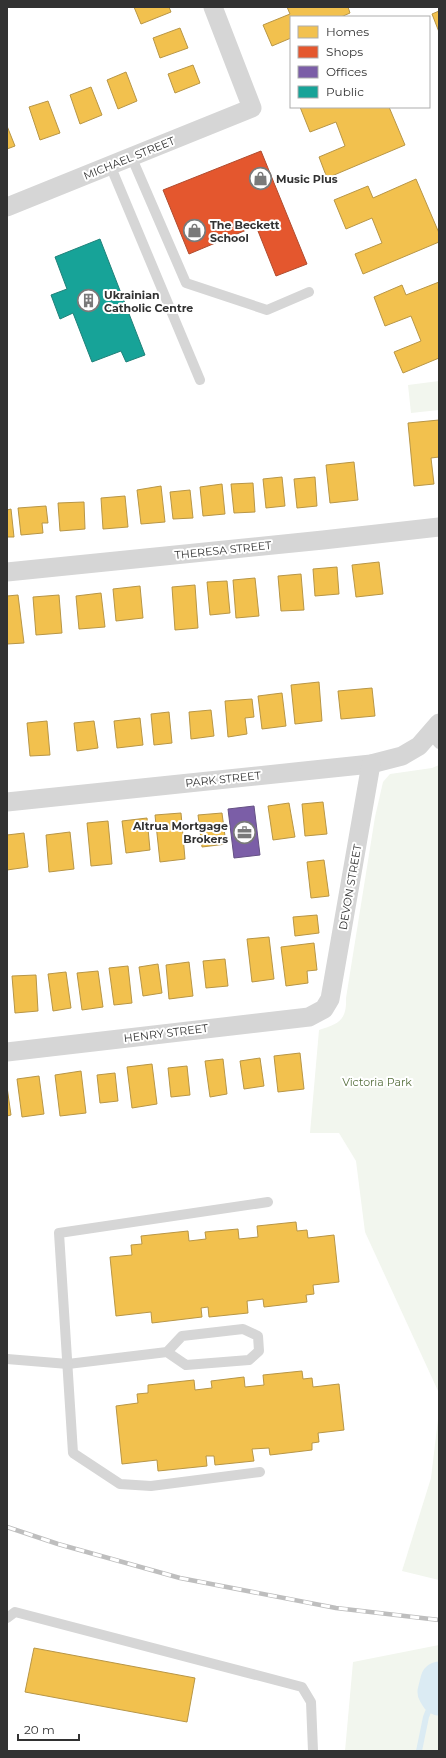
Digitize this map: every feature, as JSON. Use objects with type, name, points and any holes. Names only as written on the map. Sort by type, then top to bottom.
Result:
[{"type":"street","name":"MICHAEL STREET","points":[[7,207],[252,108],[213,7]]},
{"type":"street","name":"THERESA STREET","points":[[7,572],[439,527]]},
{"type":"street","name":"PARK STREET","points":[[7,802],[371,764],[402,756],[436,733]]},
{"type":"street","name":"DEVON STREET","points":[[324,1009],[330,999],[371,764]]},
{"type":"street","name":"HENRY STREET","points":[[7,1052],[309,1016],[324,1009]]},
{"type":"lane","points":[[131,156],[186,283],[267,310],[309,292]]},
{"type":"lane","points":[[110,165],[200,380]]},
{"type":"lane","points":[[260,1472],[151,1486],[120,1484],[74,1453],[59,1233],[268,1202]]},
{"type":"lane","points":[[7,1359],[68,1364],[167,1352],[182,1336],[243,1329],[258,1336],[259,1351],[249,1360],[186,1365],[167,1352]]},
{"type":"lane","points":[[7,1618],[15,1612],[302,1688],[311,1702],[313,1751]]},
{"type":"green space","points":[[439,381],[439,410],[411,413],[408,385]]},
{"type":"green space","name":"Victoria Park","points":[[439,765],[439,1393],[365,1232],[356,1161],[339,1133],[310,1133],[319,1030],[336,1023],[343,1017],[345,1012],[375,817],[383,782],[390,774],[432,768]]},
{"type":"green space","points":[[439,1411],[439,1580],[402,1571],[431,1478]]},
{"type":"green space","points":[[439,1645],[439,1751],[345,1751],[353,1662]]},
{"type":"building: Homes","points":[[134,7],[169,7],[171,12],[141,24]]},
{"type":"building: Homes","points":[[287,7],[348,7],[350,13],[343,16],[290,16],[290,38],[272,46],[263,25],[290,14]]},
{"type":"building: Homes","points":[[439,11],[439,32],[432,14]]},
{"type":"building: Homes","points":[[180,28],[188,48],[160,58],[153,38]]},
{"type":"building: Homes","points":[[193,65],[200,83],[175,93],[168,74]]},
{"type":"building: Homes","points":[[126,72],[137,101],[118,109],[107,80]]},
{"type":"building: Homes","points":[[91,87],[102,115],[80,124],[70,95]]},
{"type":"building: Homes","points":[[48,101],[60,133],[40,140],[29,107]]},
{"type":"building: Homes","points":[[300,108],[389,108],[405,145],[327,178],[319,157],[345,146],[336,122],[310,132]]},
{"type":"building: Homes","points":[[7,126],[15,146],[7,149]]},
{"type":"building: Homes","points":[[416,179],[439,233],[439,242],[363,274],[355,254],[382,243],[372,218],[346,229],[334,200],[368,186],[373,198]]},
{"type":"building: Homes","points":[[439,282],[439,358],[403,373],[394,352],[421,341],[411,316],[385,326],[374,297],[402,285],[406,295]]},
{"type":"building: Homes","points":[[439,420],[439,457],[431,458],[434,484],[414,486],[408,423]]},
{"type":"building: Homes","points":[[354,462],[358,500],[330,503],[326,465]]},
{"type":"building: Homes","points":[[282,477],[285,506],[266,508],[263,479]]},
{"type":"building: Homes","points":[[315,477],[317,506],[297,508],[294,479]]},
{"type":"building: Homes","points":[[253,483],[255,512],[234,513],[231,484]]},
{"type":"building: Homes","points":[[222,484],[225,514],[203,516],[200,487]]},
{"type":"building: Homes","points":[[161,486],[165,522],[141,524],[137,490]]},
{"type":"building: Homes","points":[[190,490],[193,518],[173,519],[170,492]]},
{"type":"building: Homes","points":[[125,496],[128,527],[103,529],[101,498]]},
{"type":"building: Homes","points":[[84,502],[85,529],[60,531],[58,503]]},
{"type":"building: Homes","points":[[46,506],[48,523],[42,523],[43,533],[21,535],[18,508]]},
{"type":"building: Homes","points":[[11,509],[14,537],[7,537],[7,510]]},
{"type":"building: Homes","points":[[379,562],[383,594],[356,597],[352,565]]},
{"type":"building: Homes","points":[[337,567],[339,594],[315,596],[313,569]]},
{"type":"building: Homes","points":[[301,574],[304,610],[281,611],[278,576]]},
{"type":"building: Homes","points":[[255,578],[259,616],[236,618],[233,580]]},
{"type":"building: Homes","points":[[227,581],[230,613],[210,615],[207,582]]},
{"type":"building: Homes","points":[[195,585],[198,628],[175,630],[172,587]]},
{"type":"building: Homes","points":[[140,586],[143,618],[116,621],[113,589]]},
{"type":"building: Homes","points":[[101,593],[105,627],[79,629],[76,596]]},
{"type":"building: Homes","points":[[18,595],[24,643],[7,644],[7,596]]},
{"type":"building: Homes","points":[[59,595],[62,633],[36,635],[33,597]]},
{"type":"building: Homes","points":[[319,682],[322,721],[295,724],[291,685]]},
{"type":"building: Homes","points":[[372,688],[375,716],[341,719],[338,691]]},
{"type":"building: Homes","points":[[282,693],[286,726],[262,729],[258,696]]},
{"type":"building: Homes","points":[[252,699],[254,717],[245,718],[247,734],[228,737],[225,701]]},
{"type":"building: Homes","points":[[211,710],[214,736],[191,739],[189,712]]},
{"type":"building: Homes","points":[[169,712],[172,743],[154,745],[151,714]]},
{"type":"building: Homes","points":[[140,718],[143,745],[117,748],[114,721]]},
{"type":"building: Homes","points":[[47,721],[50,755],[30,756],[27,723]]},
{"type":"building: Homes","points":[[94,721],[98,748],[77,751],[74,723]]},
{"type":"building: Homes","points":[[323,802],[327,834],[305,836],[302,804]]},
{"type":"building: Homes","points":[[289,803],[295,837],[273,840],[268,806]]},
{"type":"building: Homes","points":[[181,813],[185,859],[160,862],[155,815]]},
{"type":"building: Homes","points":[[222,813],[226,844],[202,847],[198,815]]},
{"type":"building: Homes","points":[[147,818],[150,850],[126,853],[122,821]]},
{"type":"building: Homes","points":[[108,821],[112,864],[91,866],[87,823]]},
{"type":"building: Homes","points":[[70,832],[74,869],[49,872],[46,835]]},
{"type":"building: Homes","points":[[24,833],[28,867],[7,870],[7,835]]},
{"type":"building: Homes","points":[[324,860],[329,896],[311,898],[307,862]]},
{"type":"building: Homes","points":[[317,915],[319,933],[295,936],[293,917]]},
{"type":"building: Homes","points":[[269,937],[274,979],[252,982],[247,939]]},
{"type":"building: Homes","points":[[314,943],[317,970],[307,971],[308,983],[286,986],[281,947]]},
{"type":"building: Homes","points":[[225,959],[228,986],[206,988],[203,961]]},
{"type":"building: Homes","points":[[189,962],[193,996],[169,999],[166,965]]},
{"type":"building: Homes","points":[[158,964],[162,993],[143,996],[139,967]]},
{"type":"building: Homes","points":[[128,966],[132,1003],[114,1005],[109,968]]},
{"type":"building: Homes","points":[[98,971],[103,1007],[82,1010],[77,973]]},
{"type":"building: Homes","points":[[66,972],[71,1008],[53,1011],[48,974]]},
{"type":"building: Homes","points":[[36,975],[38,1011],[15,1013],[12,976]]},
{"type":"building: Homes","points":[[300,1053],[304,1089],[278,1092],[274,1056]]},
{"type":"building: Homes","points":[[260,1058],[264,1086],[244,1089],[240,1061]]},
{"type":"building: Homes","points":[[223,1059],[227,1094],[210,1097],[205,1061]]},
{"type":"building: Homes","points":[[152,1064],[157,1104],[132,1108],[127,1067]]},
{"type":"building: Homes","points":[[187,1066],[190,1095],[171,1097],[168,1068]]},
{"type":"building: Homes","points":[[81,1071],[86,1113],[60,1116],[55,1075]]},
{"type":"building: Homes","points":[[115,1073],[118,1101],[100,1103],[97,1075]]},
{"type":"building: Homes","points":[[39,1076],[44,1114],[22,1117],[17,1079]]},
{"type":"building: Homes","points":[[7,1087],[11,1115],[7,1116]]},
{"type":"building: Homes","points":[[296,1222],[297,1231],[307,1230],[308,1238],[334,1235],[339,1282],[313,1285],[314,1294],[306,1295],[307,1302],[264,1307],[263,1299],[247,1301],[248,1313],[209,1317],[208,1307],[201,1308],[202,1317],[152,1323],[151,1312],[116,1316],[110,1257],[132,1255],[131,1245],[142,1244],[141,1236],[188,1231],[189,1241],[206,1239],[205,1232],[238,1229],[239,1239],[258,1237],[257,1226]]},
{"type":"building: Homes","points":[[302,1371],[303,1379],[312,1378],[313,1387],[339,1384],[344,1430],[318,1433],[319,1442],[312,1443],[312,1450],[270,1455],[269,1448],[252,1449],[254,1461],[215,1465],[214,1456],[206,1456],[207,1466],[158,1471],[157,1460],[122,1464],[116,1406],[138,1403],[137,1394],[148,1393],[148,1385],[194,1380],[195,1390],[212,1388],[211,1381],[244,1377],[245,1387],[264,1385],[263,1375]]},
{"type":"building: Homes","points":[[34,1648],[195,1678],[187,1722],[25,1692]]},
{"type":"building: Shops","points":[[261,151],[307,264],[276,276],[256,226],[189,254],[163,190]]},
{"type":"building: Offices","name":"Altrua Mortgage Brokers","points":[[254,806],[260,855],[234,858],[228,809]]},
{"type":"building: Public","name":"Ukrainian Catholic Centre","points":[[100,239],[145,355],[126,362],[121,351],[92,362],[73,313],[60,319],[51,295],[67,289],[55,257]]},
{"type":"waterway","points":[[439,1680],[436,1692],[439,1697]]},
{"type":"waterway","points":[[419,1751],[426,1717],[436,1692]]},
{"type":"railway","points":[[7,1527],[58,1544],[180,1578],[336,1608],[439,1620]]},
{"type":"place","name":"Music Plus","points":[[261,179]]},
{"type":"place","name":"The Beckett School","points":[[195,231]]},
{"type":"place","name":"Ukrainian Catholic Centre","points":[[88,301]]},
{"type":"place","name":"Altrua Mortgage Brokers","points":[[244,832]]}]
